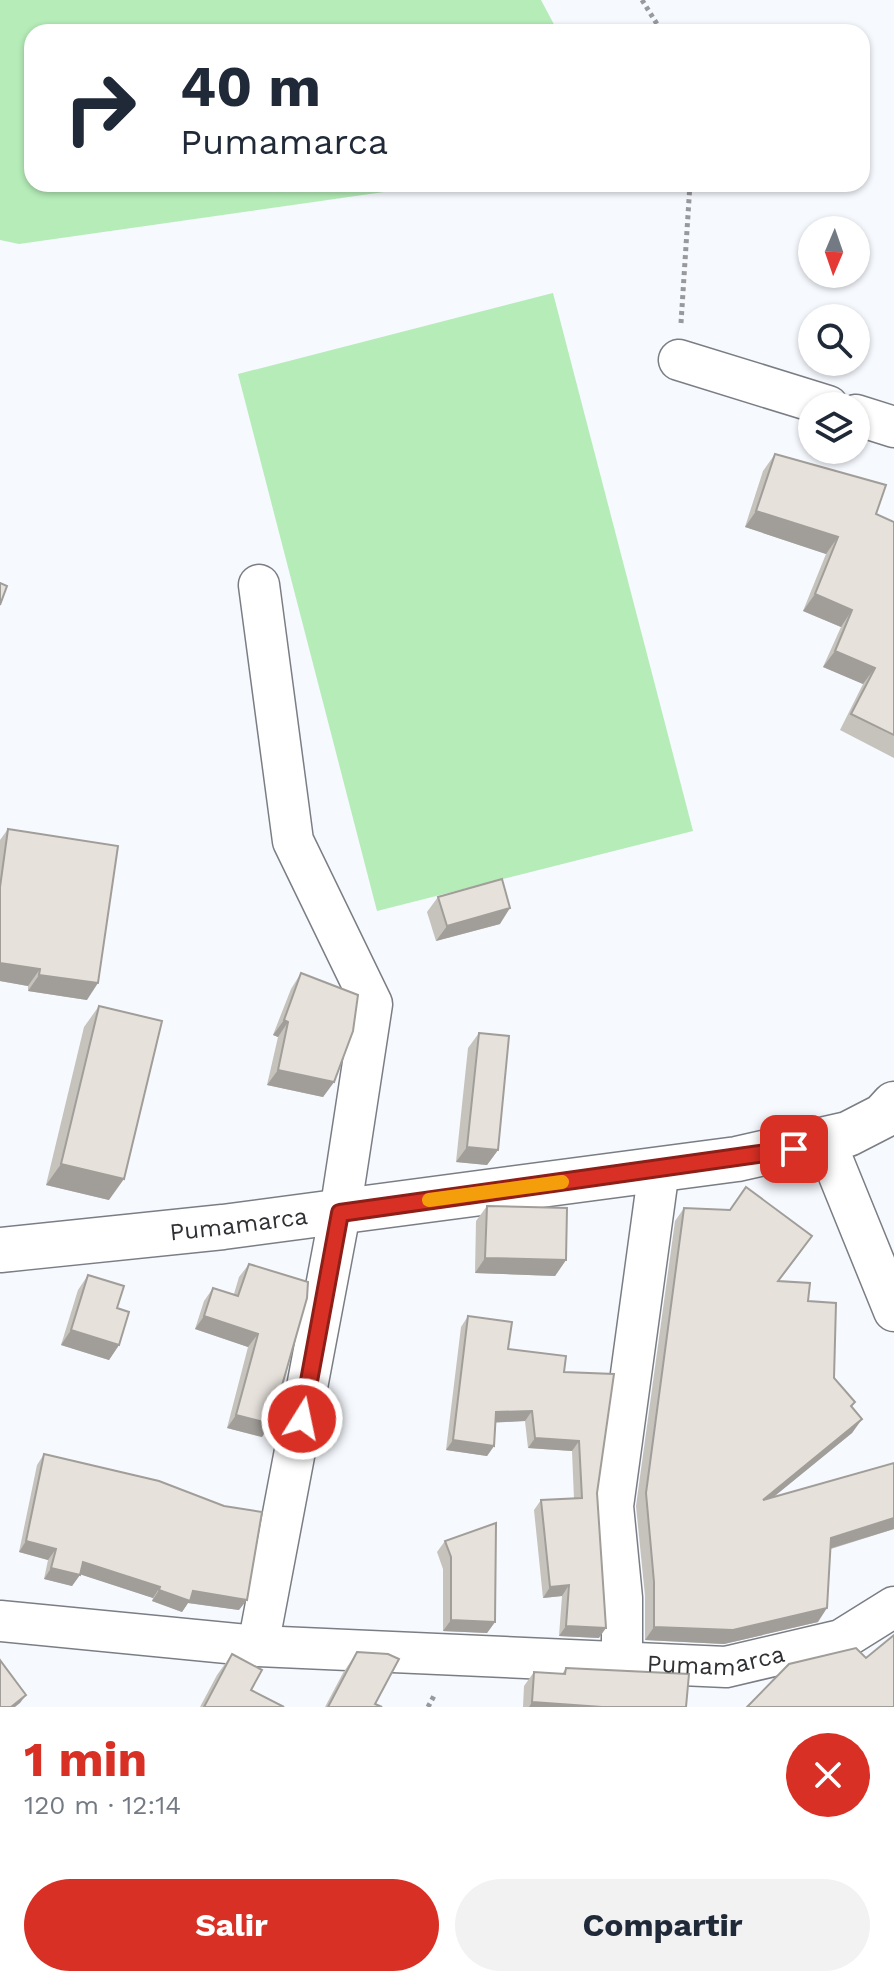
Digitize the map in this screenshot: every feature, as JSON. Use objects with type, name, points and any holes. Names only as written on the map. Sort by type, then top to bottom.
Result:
[{"type":"main road","name":"Pumamarca","points":[[0,1250],[340,1213],[737,1159],[825,1141],[862,1129],[894,1104]]},
{"type":"street","points":[[679,360],[798,397]]},
{"type":"street","points":[[870,419],[894,427]]},
{"type":"street","points":[[258,1646],[340,1213],[372,1004],[293,841],[259,585]]},
{"type":"street","points":[[825,1141],[894,1311]]},
{"type":"street","points":[[622,1664],[622,1598],[613,1506],[659,1169]]},
{"type":"street","points":[[0,1593],[79,1627]]},
{"type":"street","name":"Pumamarca","points":[[0,1621],[258,1646],[726,1667],[841,1640],[894,1607]]},
{"type":"path","points":[[642,0],[657,24]]},
{"type":"path","points":[[679,360],[690,192]]},
{"type":"green space","points":[[0,0],[541,0],[554,24],[24,24],[24,192],[384,192],[19,244],[0,240]]},
{"type":"green space","points":[[553,293],[693,831],[377,911],[238,374]]},
{"type":"building","points":[[775,454],[798,460],[798,464],[811,464],[886,485],[876,514],[894,522],[894,735],[851,714],[875,668],[835,651],[852,610],[815,594],[838,537],[756,511]]},
{"type":"building","points":[[0,583],[7,586],[0,605]]},
{"type":"building","points":[[8,829],[118,846],[98,983],[39,975],[40,969],[0,963],[0,887]]},
{"type":"building","points":[[502,879],[510,908],[447,926],[438,897]]},
{"type":"building","points":[[301,973],[358,995],[353,1031],[334,1082],[278,1070],[288,1022],[284,1020]]},
{"type":"building","points":[[99,1006],[162,1021],[124,1179],[61,1164]]},
{"type":"building","points":[[479,1033],[509,1036],[498,1150],[467,1147]]},
{"type":"building","points":[[746,1187],[812,1236],[778,1281],[810,1283],[808,1301],[836,1303],[834,1378],[855,1402],[851,1406],[862,1419],[763,1500],[894,1463],[894,1518],[831,1538],[827,1608],[733,1630],[654,1627],[654,1582],[646,1493],[684,1208],[730,1210]]},
{"type":"building","points":[[487,1206],[567,1208],[566,1260],[485,1258]]},
{"type":"building","points":[[249,1264],[308,1282],[307,1298],[271,1424],[236,1415],[258,1334],[204,1316],[213,1288],[238,1296]]},
{"type":"building","points":[[88,1275],[124,1286],[117,1308],[129,1312],[119,1345],[71,1330]]},
{"type":"building","points":[[468,1316],[512,1322],[508,1349],[566,1356],[564,1372],[614,1374],[597,1493],[606,1628],[566,1626],[569,1585],[550,1587],[541,1500],[582,1498],[579,1441],[535,1438],[532,1411],[496,1412],[494,1446],[453,1440]]},
{"type":"building","points":[[44,1454],[159,1481],[224,1506],[262,1512],[247,1600],[193,1591],[190,1601],[159,1590],[160,1587],[83,1562],[80,1575],[51,1568],[56,1549],[26,1541]]},
{"type":"building","points":[[496,1523],[495,1622],[451,1620],[451,1557],[445,1541]]},
{"type":"building","points":[[894,1635],[894,1707],[747,1707],[789,1664],[856,1648],[866,1658]]},
{"type":"building","points":[[357,1652],[388,1654],[399,1659],[375,1704],[382,1707],[328,1707]]},
{"type":"building","points":[[232,1654],[262,1670],[251,1690],[284,1707],[204,1707]]},
{"type":"building","points":[[0,1660],[26,1695],[11,1707],[0,1707]]},
{"type":"building","points":[[566,1668],[689,1674],[686,1707],[602,1707],[532,1702],[534,1672],[565,1674]]},
{"type":"slow traffic","points":[[429,1200],[562,1182]]},
{"type":"route","points":[[302,1419],[340,1213],[794,1149]]}]
